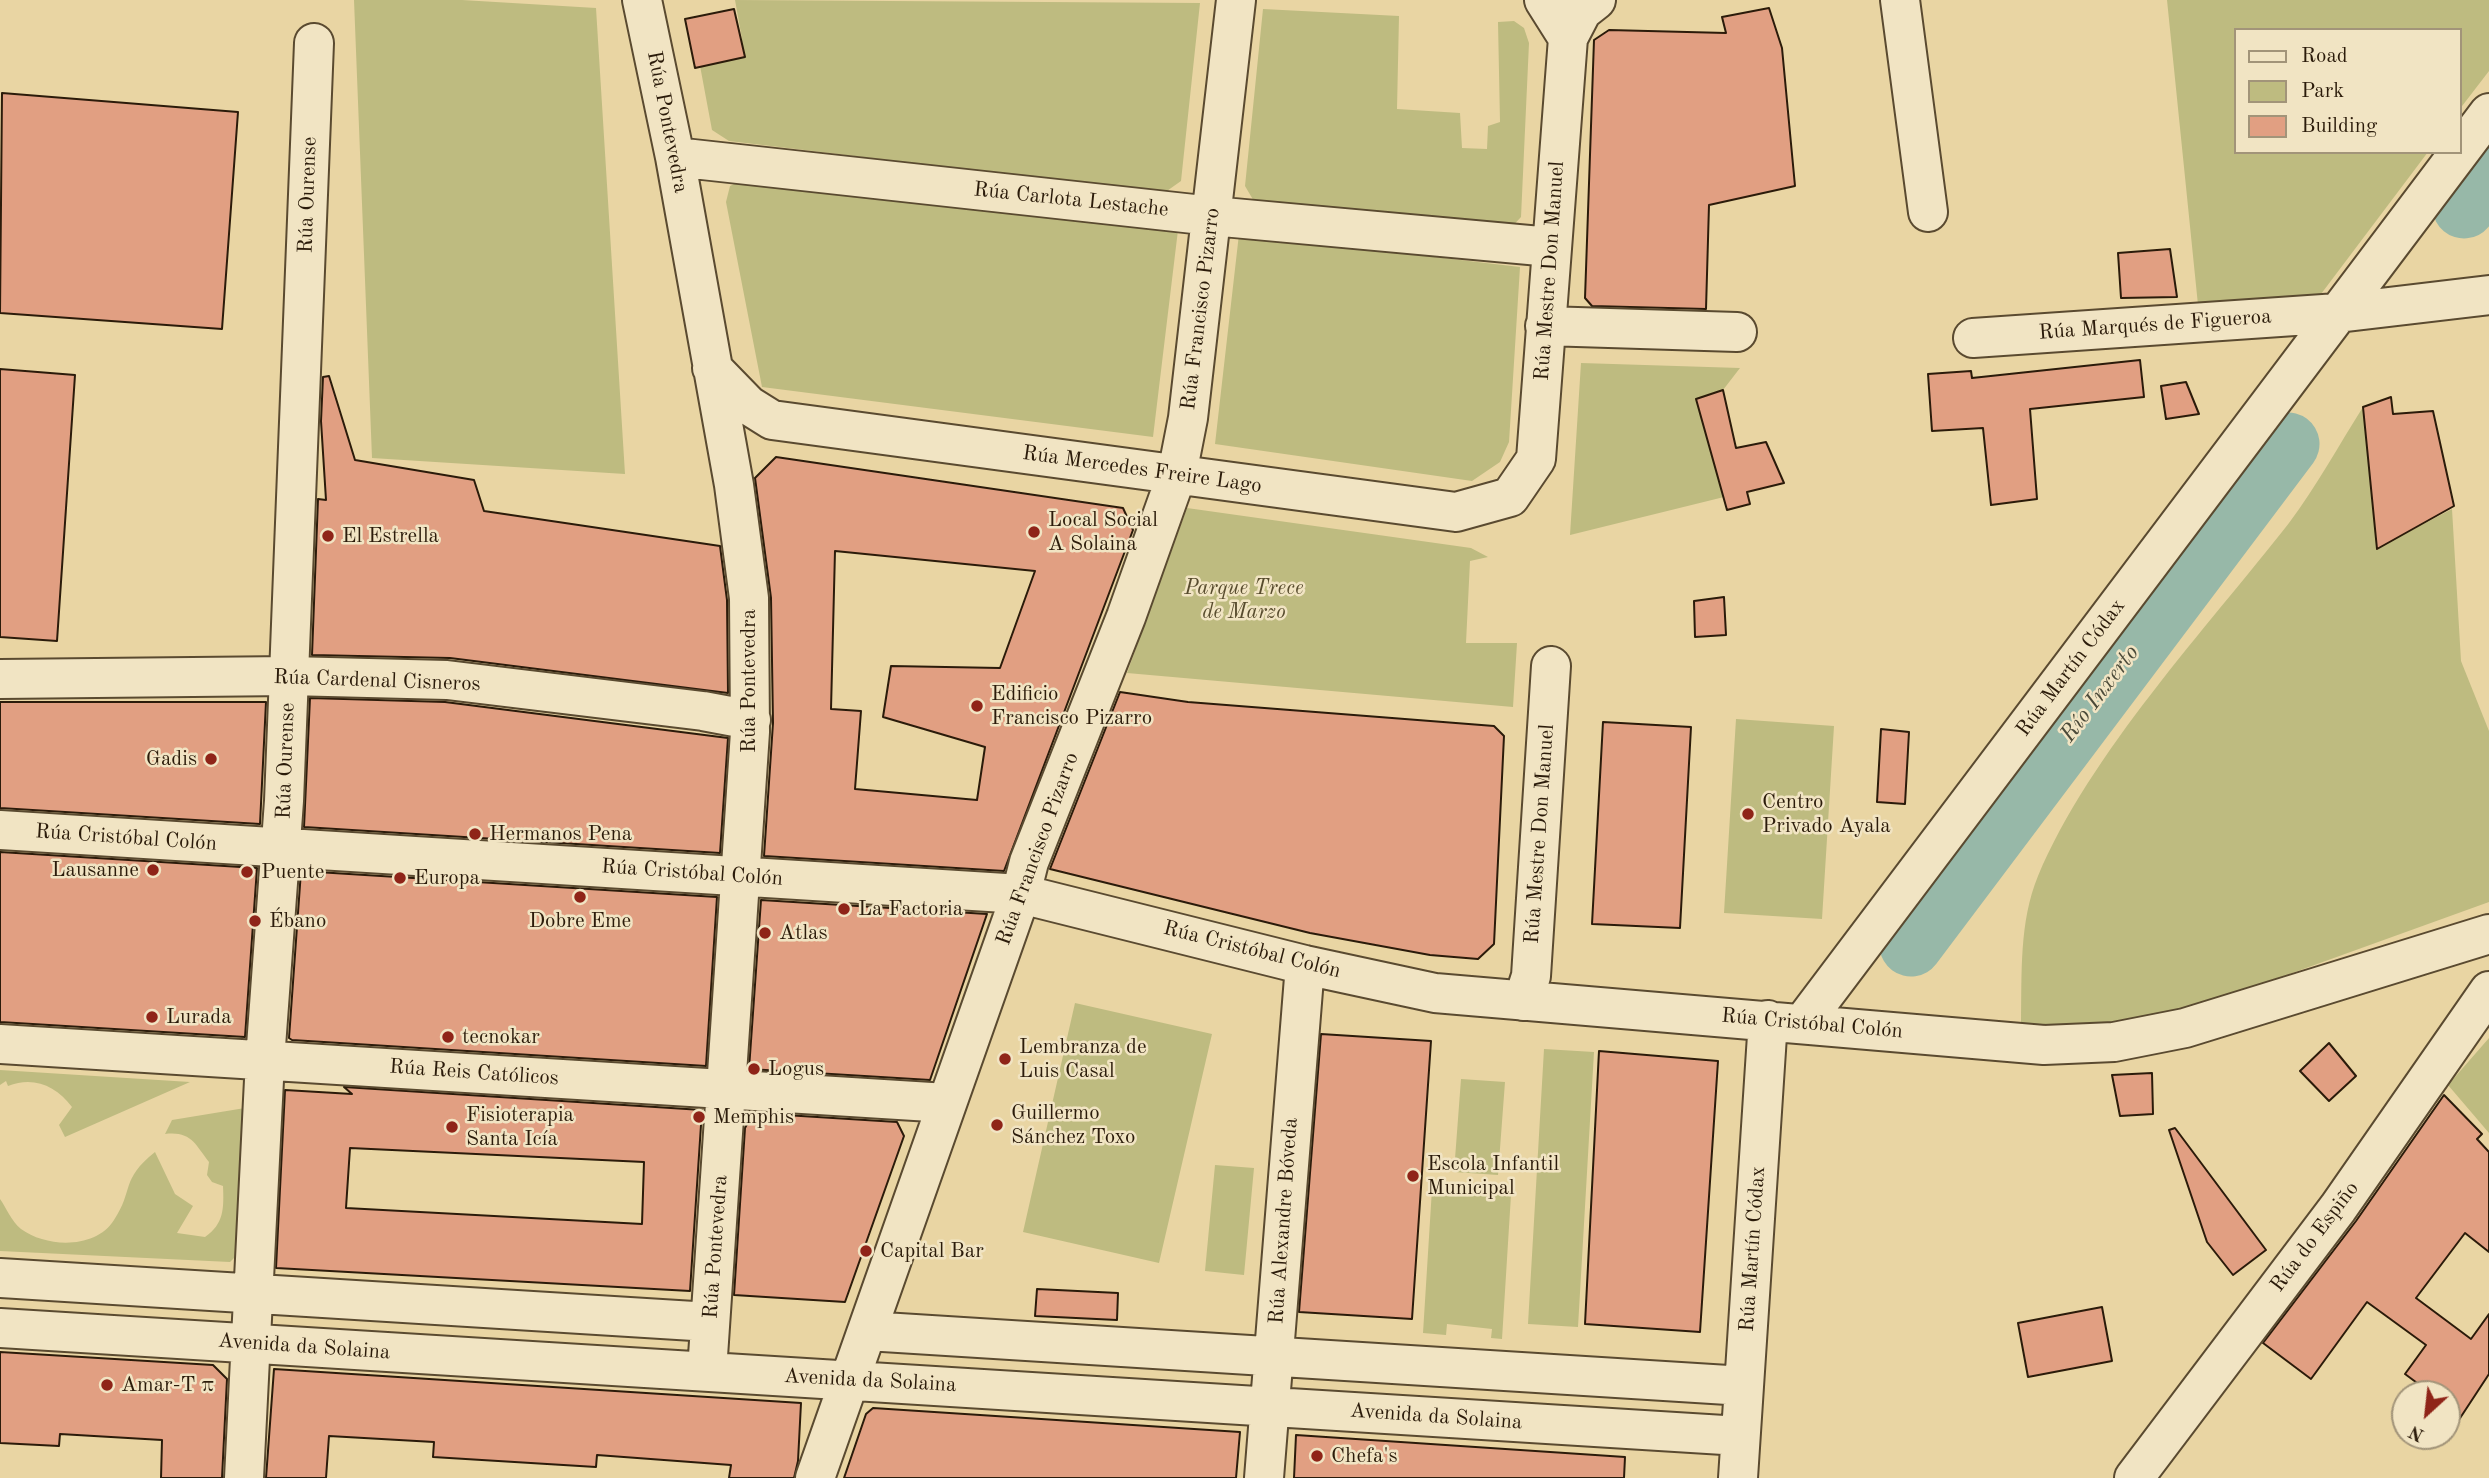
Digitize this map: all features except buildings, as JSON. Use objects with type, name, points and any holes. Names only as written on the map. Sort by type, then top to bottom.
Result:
[{"type":"street","name":"Rúa Francisco Pizarro","points":[[815,1478],[1021,894],[1029,862],[1126,617],[1177,474],[1186,429],[1236,0]]},
{"type":"street","points":[[1544,0],[1567,38]]},
{"type":"street","name":"Rúa Mestre Don Manuel","points":[[1510,497],[1536,459],[1567,38],[1582,11],[1596,0]]},
{"type":"street","points":[[1900,0],[1928,212]]},
{"type":"street","name":"Rúa Pontevedra","points":[[647,3],[734,485],[749,598],[751,720],[707,1371]]},
{"type":"street","name":"Rúa Ourense","points":[[244,1478],[265,1060],[282,848],[314,43]]},
{"type":"street","name":"Rúa Martín Códax","points":[[2461,150],[2489,113]]},
{"type":"street","name":"Rúa Martín Códax","points":[[1738,1478],[1744,1386],[1786,1021],[2338,313],[2458,154]]},
{"type":"street","name":"Rúa Carlota Lestache","points":[[675,157],[1212,216],[1551,247]]},
{"type":"street","name":"Rúa Marqués de Figueroa","points":[[1973,338],[2338,313],[2489,295]]},
{"type":"street","points":[[1545,326],[1737,332]]},
{"type":"street","points":[[712,368],[748,405],[772,420],[742,447],[734,485]]},
{"type":"street","name":"Rúa Mercedes Freire Lago","points":[[772,420],[1456,512],[1510,497]]},
{"type":"street","name":"Rúa Mestre Don Manuel","points":[[1523,1001],[1531,976],[1551,666]]},
{"type":"street","name":"Rúa Cardenal Cisneros","points":[[0,679],[289,676],[447,680],[703,710],[751,720]]},
{"type":"street","name":"Rúa Cristóbal Colón","points":[[0,830],[1021,894],[1304,965],[1435,993],[2044,1045],[2114,1042],[2185,1028],[2489,934]]},
{"type":"street","name":"Rúa Alexandre Bóveda","points":[[1264,1478],[1304,965]]},
{"type":"street","name":"Rúa do Espiño","points":[[2134,1478],[2338,1208],[2489,991]]},
{"type":"street","name":"Rúa Reis Católicos","points":[[0,1044],[947,1103]]},
{"type":"street","points":[[0,1278],[710,1322]]},
{"type":"street","name":"Avenida da Solaina","points":[[0,1328],[1740,1436]]},
{"type":"street","points":[[867,1331],[1744,1386]]},
{"type":"green space","points":[[354,0],[462,0],[596,8],[625,474],[372,458]]},
{"type":"green space","points":[[735,0],[1200,3],[1181,181],[1164,193],[729,141],[712,130],[698,55],[742,39]]},
{"type":"green space","points":[[2167,0],[2489,0],[2489,71],[2461,107],[2461,28],[2234,28],[2234,154],[2426,154],[2318,298],[2198,305]]},
{"type":"green space","points":[[1263,9],[1399,16],[1397,109],[1460,113],[1462,148],[1487,149],[1488,126],[1500,122],[1498,22],[1514,21],[1524,28],[1529,43],[1521,217],[1507,232],[1255,203],[1245,186]]},
{"type":"green space","points":[[742,180],[1178,230],[1153,437],[762,387],[726,202],[730,186]]},
{"type":"green space","points":[[1239,234],[1520,267],[1509,442],[1500,462],[1472,481],[1215,444]]},
{"type":"green space","points":[[1581,363],[1740,368],[1723,390],[1696,399],[1724,497],[1570,535]]},
{"type":"green space","points":[[2363,407],[2378,548],[2452,509],[2461,661],[2489,731],[2489,902],[2187,1011],[2067,1030],[2021,1023],[2027,911],[2038,876],[2060,830],[2118,738],[2289,523]]},
{"type":"green space","name":"Parque Trece de Marzo","points":[[1187,508],[1471,548],[1488,557],[1470,561],[1466,643],[1517,643],[1513,707],[1127,673]]},
{"type":"green space","points":[[1736,719],[1834,726],[1822,919],[1724,913]]},
{"type":"green space","points":[[1075,1003],[1212,1034],[1159,1263],[1023,1232]]},
{"type":"green space","points":[[2489,1038],[2489,1133],[2448,1085]]},
{"type":"green space","points":[[1544,1049],[1594,1052],[1578,1327],[1528,1324]]},
{"type":"green space","points":[[0,1070],[190,1082],[65,1137],[59,1125],[72,1107],[66,1100],[44,1085],[27,1082],[8,1086],[6,1081],[0,1085]]},
{"type":"green space","points":[[1461,1079],[1505,1082],[1498,1175],[1454,1172]]},
{"type":"green space","points":[[245,1108],[239,1253],[230,1262],[0,1251],[0,1199],[17,1226],[32,1235],[57,1242],[84,1241],[106,1229],[114,1220],[132,1178],[155,1152],[175,1194],[193,1206],[177,1233],[205,1237],[216,1227],[222,1215],[223,1186],[212,1182],[207,1175],[209,1162],[192,1140],[181,1135],[165,1134],[172,1120]]},
{"type":"green space","points":[[1215,1165],[1254,1168],[1244,1275],[1205,1271]]},
{"type":"green space","points":[[1432,1189],[1511,1195],[1502,1339],[1491,1338],[1492,1329],[1447,1324],[1446,1335],[1423,1333]]},
{"type":"waterway","name":"Río Inxerto","points":[[2464,207],[2489,177]]},
{"type":"waterway","name":"Río Inxerto","points":[[1911,945],[2288,444]]},
{"type":"place","name":"Local Social A Solaina","points":[[1034,532]]},
{"type":"place","name":"El Estrella","points":[[328,536]]},
{"type":"place","name":"Edificio Francisco Pizarro","points":[[977,706]]},
{"type":"place","name":"Gadis","points":[[211,759]]},
{"type":"place","name":"Centro Privado Ayala","points":[[1748,814]]},
{"type":"place","name":"Hermanos Pena","points":[[475,834]]},
{"type":"place","name":"Lausanne","points":[[153,870]]},
{"type":"place","name":"Puente","points":[[247,872]]},
{"type":"place","name":"Europa","points":[[400,878]]},
{"type":"place","name":"Dobre Eme","points":[[580,897]]},
{"type":"place","name":"La Factoria","points":[[844,909]]},
{"type":"place","name":"Ébano","points":[[255,921]]},
{"type":"place","name":"Atlas","points":[[765,933]]},
{"type":"place","name":"Lurada","points":[[152,1017]]},
{"type":"place","name":"tecnokar","points":[[448,1037]]},
{"type":"place","name":"Lembranza de Luis Casal","points":[[1005,1059]]},
{"type":"place","name":"Logus","points":[[754,1069]]},
{"type":"place","name":"Memphis","points":[[699,1117]]},
{"type":"place","name":"Guillermo Sánchez Toxo","points":[[997,1125]]},
{"type":"place","name":"Fisioterapia Santa Icía","points":[[452,1127]]},
{"type":"place","name":"Escola Infantil Municipal","points":[[1413,1176]]},
{"type":"place","name":"Capital Bar","points":[[866,1251]]},
{"type":"place","name":"Amar-T π","points":[[107,1385]]},
{"type":"place","name":"Chefa's","points":[[1317,1456]]}]
